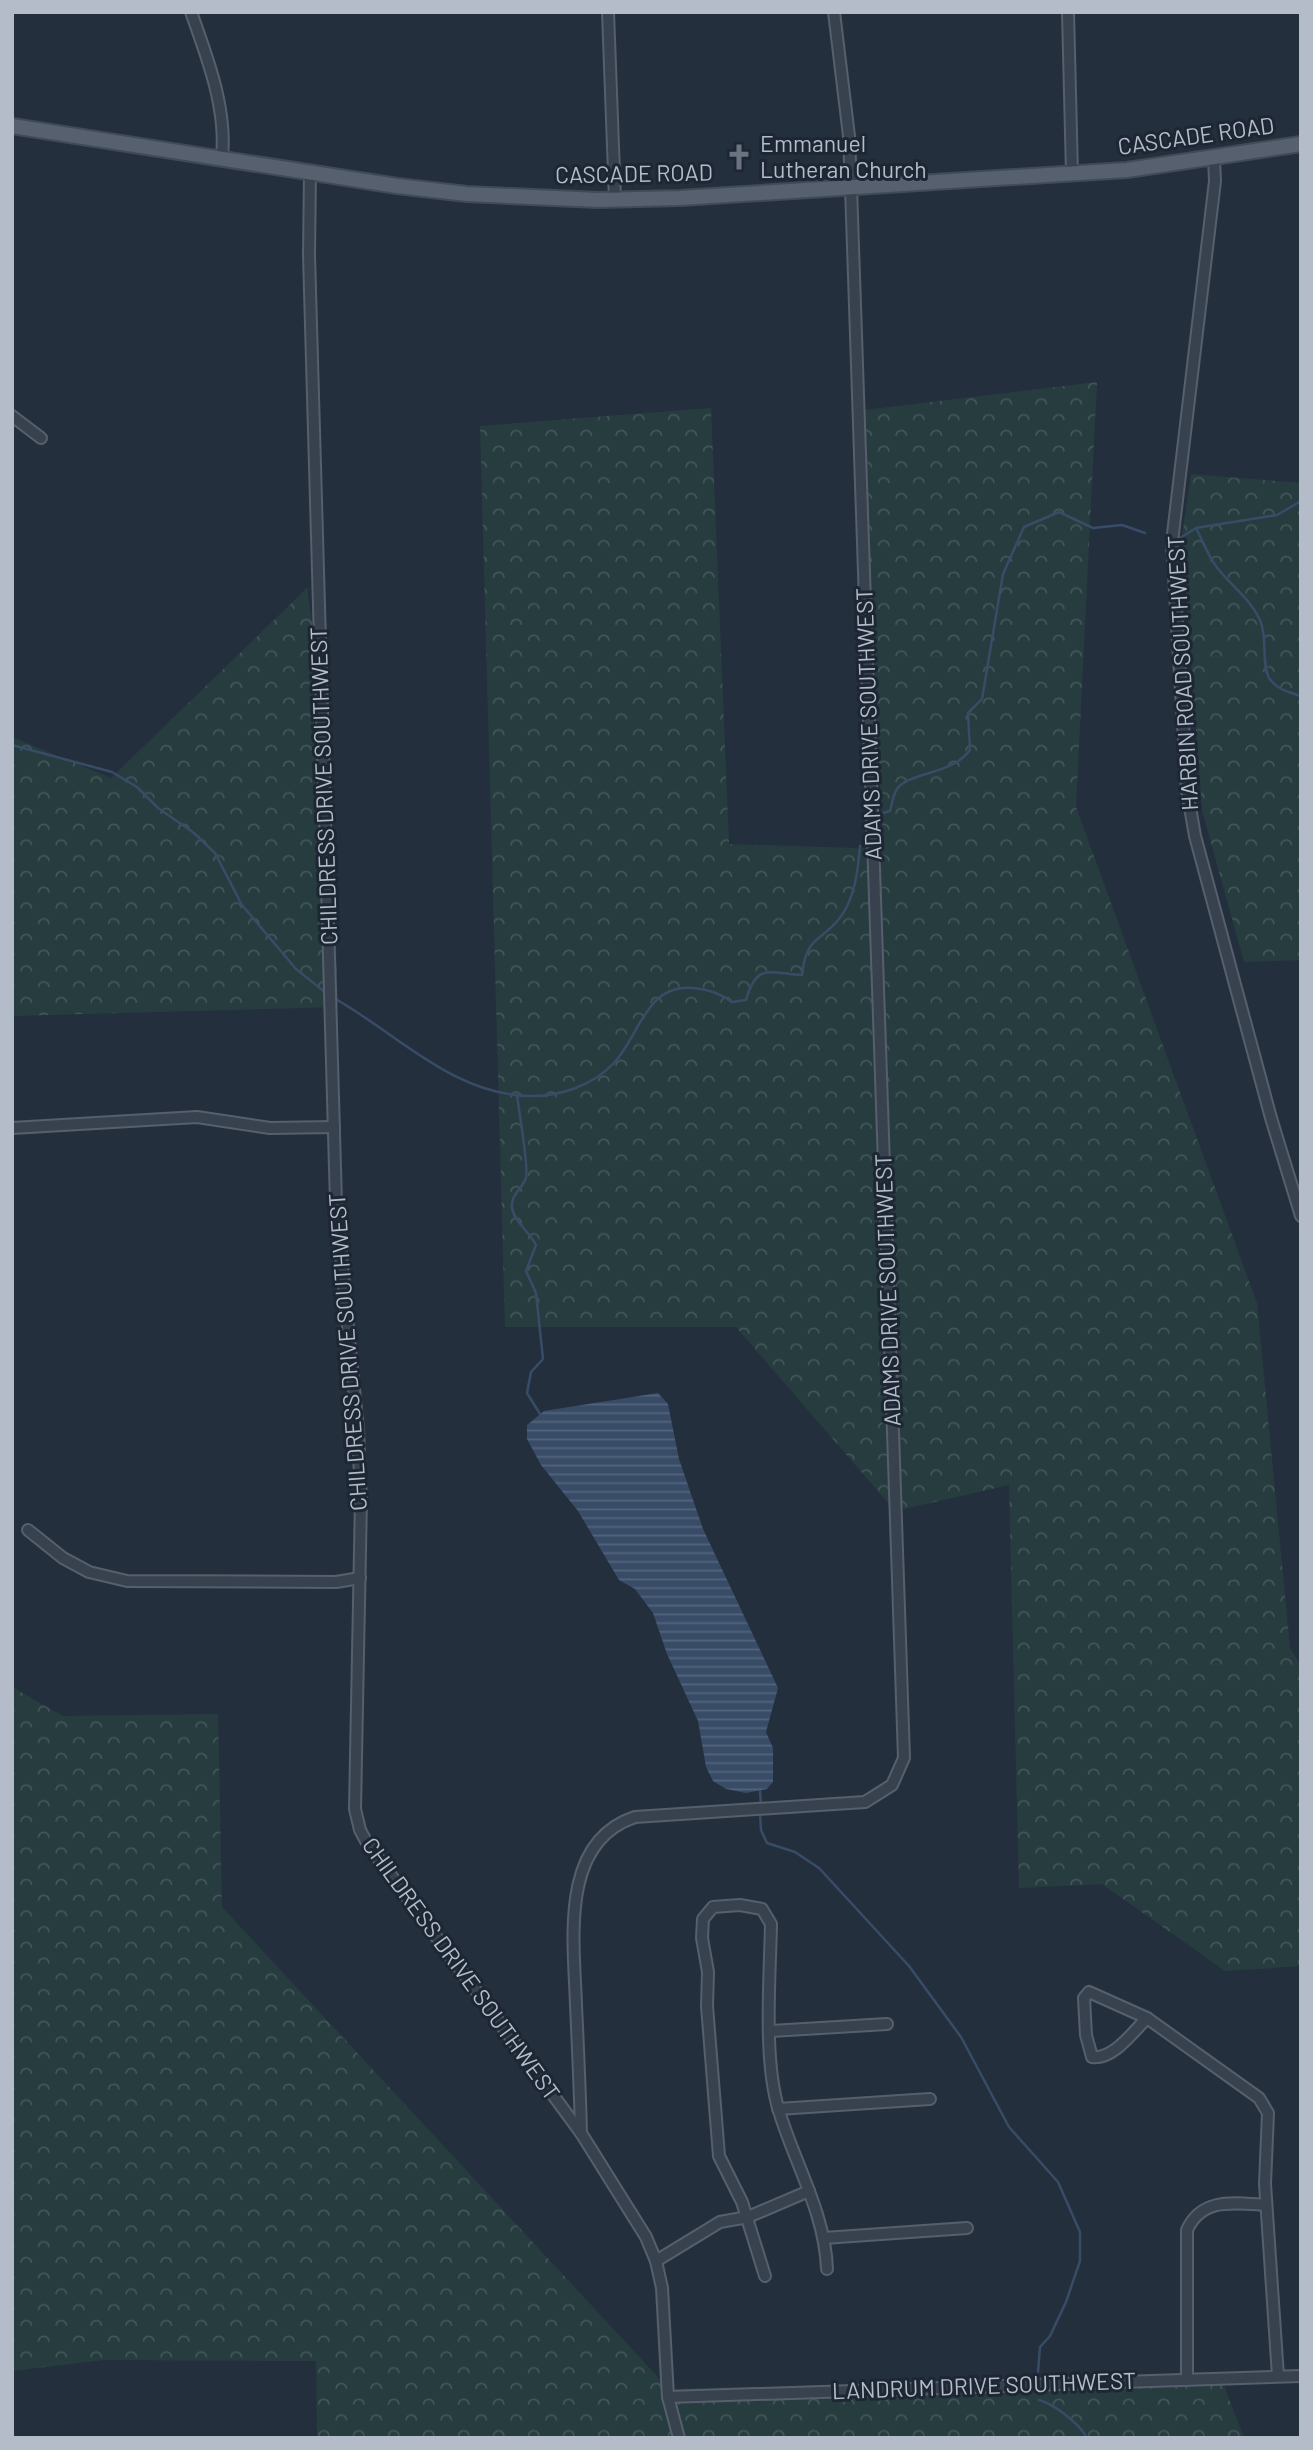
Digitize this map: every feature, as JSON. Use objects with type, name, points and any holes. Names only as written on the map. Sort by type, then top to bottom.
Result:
[{"type":"main road","name":"CASCADE ROAD","points":[[12,126],[467,194],[615,200],[1072,173],[1214,159],[1301,144]]},
{"type":"street","points":[[191,12],[215,88],[224,144],[222,157]]},
{"type":"street","points":[[608,12],[615,200]]},
{"type":"street","name":"ADAMS DRIVE SOUTHWEST","points":[[581,2133],[573,1913],[582,1872],[603,1835],[618,1823],[635,1817],[865,1802],[892,1785],[904,1758],[849,136],[834,12]]},
{"type":"street","points":[[1068,12],[1072,173]]},
{"type":"street","name":"HARBIN ROAD SOUTHWEST","points":[[1214,159],[1215,181],[1172,542],[1186,790],[1195,836],[1268,1106],[1301,1216]]},
{"type":"street","name":"CHILDRESS DRIVE SOUTHWEST","points":[[310,172],[309,255],[337,1223],[358,1430],[360,1578],[355,1809],[360,1830],[581,2133],[646,2237],[656,2261],[662,2288],[668,2397],[679,2438]]},
{"type":"street","points":[[12,416],[41,438]]},
{"type":"street","points":[[12,1128],[197,1117],[270,1128],[334,1127]]},
{"type":"street","points":[[28,1530],[64,1558],[89,1572],[127,1581],[336,1582],[360,1578]]},
{"type":"street","points":[[765,2276],[748,2217],[719,2156],[707,2006],[708,1972],[702,1938],[703,1919],[713,1908],[740,1905],[762,1909],[771,1924],[771,2031],[778,2109],[824,2238],[827,2269]]},
{"type":"street","points":[[1147,2018],[1114,2050],[1100,2058],[1092,2057],[1086,2035],[1084,1998],[1089,1992],[1147,2018],[1259,2098],[1268,2113],[1266,2204],[1278,2376]]},
{"type":"street","points":[[771,2031],[887,2024]]},
{"type":"street","points":[[778,2109],[930,2099]]},
{"type":"street","points":[[656,2261],[720,2222],[748,2217],[809,2191]]},
{"type":"street","points":[[1187,2379],[1187,2230],[1194,2215],[1205,2207],[1235,2203],[1266,2204]]},
{"type":"street","points":[[824,2238],[967,2228]]},
{"type":"street","name":"LANDRUM DRIVE SOUTHWEST","points":[[668,2397],[1301,2376]]},
{"type":"green space","points":[[1097,382],[1076,807],[1257,1303],[1290,1648],[1301,1665],[1301,1966],[1225,1971],[1102,1884],[1019,1888],[1009,1485],[895,1511],[736,1327],[505,1327],[480,426],[711,408],[729,844],[884,849],[856,411]]},
{"type":"green space","points":[[1191,474],[1301,483],[1301,960],[1244,962],[1202,810],[1182,537]]},
{"type":"green space","points":[[307,588],[328,728],[338,1007],[12,1016],[12,737],[111,778]]},
{"type":"green space","points":[[12,1687],[63,1716],[218,1714],[222,1907],[669,2389],[1221,2378],[1244,2438],[317,2438],[316,2361],[104,2360],[12,2371]]},
{"type":"water","points":[[658,1393],[668,1404],[679,1459],[703,1529],[778,1688],[766,1732],[773,1748],[773,1782],[767,1789],[746,1793],[726,1789],[713,1781],[706,1767],[698,1721],[667,1654],[653,1613],[635,1589],[619,1580],[578,1511],[541,1465],[527,1439],[527,1425],[544,1411]]},
{"type":"waterway","points":[[1180,538],[1196,528],[1277,515],[1301,501]]},
{"type":"waterway","points":[[883,813],[890,811],[896,791],[903,783],[953,764],[970,750],[968,713],[982,699],[1003,574],[1024,527],[1059,512],[1093,528],[1122,525],[1145,533]]},
{"type":"waterway","points":[[1196,528],[1215,566],[1247,600],[1260,620],[1269,678],[1279,687],[1301,696]]},
{"type":"waterway","points":[[12,745],[112,772],[137,787],[158,808],[194,833],[215,853],[242,905],[296,969],[326,993]]},
{"type":"waterway","points":[[332,997],[426,1059],[475,1085],[502,1093],[530,1096],[564,1092],[586,1084],[613,1064],[645,1014],[664,994],[677,989],[693,988],[709,990],[732,1002],[746,1000],[755,979],[767,972],[802,975],[810,947],[832,927],[849,903],[857,874],[860,846]]},
{"type":"waterway","points":[[517,1095],[527,1172],[513,1200],[512,1208],[536,1245],[526,1271],[536,1293],[543,1359],[531,1372],[527,1393],[540,1414]]},
{"type":"waterway","points":[[760,1791],[761,1805]]},
{"type":"waterway","points":[[760,1812],[761,1830],[767,1843],[795,1852],[819,1868],[909,1966],[961,2037],[1009,2127],[1058,2182],[1080,2232],[1080,2261],[1066,2302],[1050,2336],[1040,2347],[1038,2372]]},
{"type":"waterway","points":[[1039,2400],[1066,2415],[1087,2438]]},
{"type":"place","name":"Emmanuel Lutheran Church","points":[[739,157]]}]
